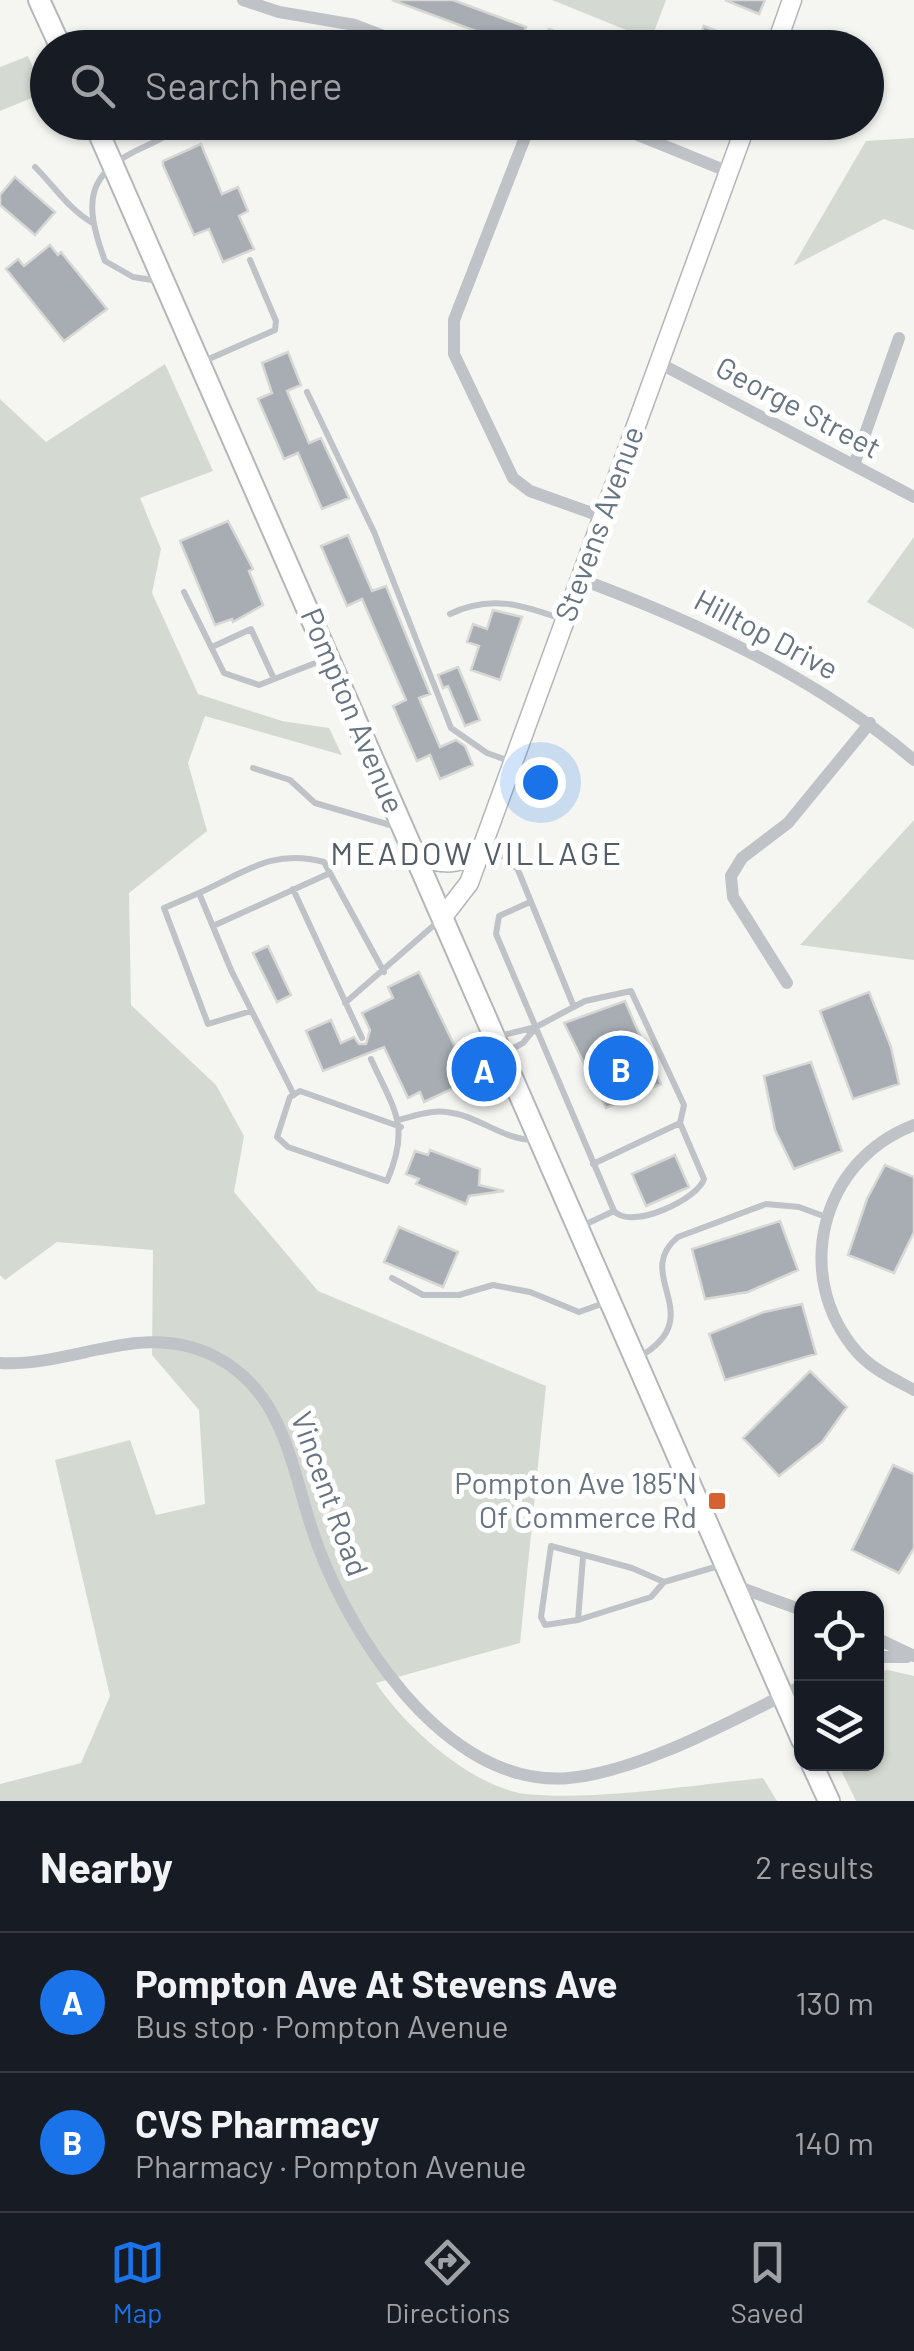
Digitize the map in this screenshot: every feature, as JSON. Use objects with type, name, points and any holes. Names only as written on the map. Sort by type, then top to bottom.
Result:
[{"type":"main road","points":[[39,0],[52,30]]},
{"type":"main road","points":[[781,30],[792,0]]},
{"type":"main road","name":"Pompton Avenue","points":[[102,140],[794,1722]]},
{"type":"main road","name":"Stevens Avenue","points":[[442,918],[469,883],[741,140]]},
{"type":"main road","points":[[407,838],[432,861],[466,859],[482,848]]},
{"type":"main road","points":[[815,1771],[829,1801]]},
{"type":"street","points":[[243,0],[279,12],[368,30]]},
{"type":"street","points":[[523,140],[454,320],[452,346],[513,478],[530,491],[603,517]]},
{"type":"street","points":[[650,140],[729,172]]},
{"type":"street","points":[[854,465],[899,338]]},
{"type":"street","name":"George Street","points":[[659,363],[914,496]]},
{"type":"street","name":"Hilltop Drive","points":[[580,579],[672,614],[840,702],[914,760]]},
{"type":"street","points":[[786,983],[733,897],[731,876],[742,858],[788,823],[870,723]]},
{"type":"street","points":[[914,1125],[887,1137],[852,1166],[826,1218],[822,1279],[839,1326],[872,1367],[914,1390]]},
{"type":"street","name":"Vincent Road","points":[[0,1363],[40,1362],[151,1341],[199,1350],[240,1374],[263,1396],[280,1423],[318,1547],[365,1640],[422,1711],[469,1750],[501,1768],[550,1778],[596,1773],[645,1757],[794,1690]]},
{"type":"street","points":[[727,1574],[794,1606]]},
{"type":"street","points":[[884,1642],[914,1657]]},
{"type":"street","points":[[884,1657],[914,1657]]},
{"type":"lane","points":[[158,140],[112,161],[94,185],[91,222],[105,261],[132,277],[166,282]]},
{"type":"lane","points":[[35,167],[68,198],[72,210],[91,222]]},
{"type":"lane","points":[[201,362],[275,330],[276,321],[250,260]]},
{"type":"lane","points":[[306,392],[374,532],[451,728],[487,753],[513,763]]},
{"type":"lane","points":[[184,592],[224,673],[259,685],[329,658]]},
{"type":"lane","points":[[450,614],[474,602],[507,602],[565,621]]},
{"type":"lane","points":[[211,647],[251,629],[274,679]]},
{"type":"lane","points":[[253,768],[290,780],[315,803],[407,838]]},
{"type":"lane","points":[[482,848],[507,858],[526,884],[574,1007]]},
{"type":"lane","points":[[251,1011],[208,1024],[164,908],[280,856],[324,862],[384,972]]},
{"type":"lane","points":[[213,926],[330,872]]},
{"type":"lane","points":[[293,889],[362,1038]]},
{"type":"lane","points":[[199,893],[251,1011],[294,1095]]},
{"type":"lane","points":[[497,1046],[536,1027],[585,1001],[631,992],[638,999],[684,1105],[680,1124],[704,1179],[701,1188],[636,1220],[620,1218],[614,1210],[593,1164],[536,1027],[496,934],[500,916],[530,902]]},
{"type":"lane","points":[[346,1003],[442,918]]},
{"type":"lane","points":[[497,1046],[523,1042],[536,1027]]},
{"type":"lane","points":[[371,1059],[400,1123],[396,1159],[386,1181],[288,1147],[277,1137],[294,1095],[300,1090],[400,1123],[442,1111],[466,1116],[517,1140],[538,1140]]},
{"type":"lane","points":[[593,1164],[680,1124]]},
{"type":"lane","points":[[634,1360],[656,1347],[671,1326],[663,1264],[669,1245],[678,1238],[766,1204],[800,1207],[826,1218]]},
{"type":"lane","points":[[576,1229],[614,1210]]},
{"type":"lane","points":[[392,1278],[423,1295],[459,1295],[493,1285],[530,1292],[580,1312],[608,1302]]},
{"type":"lane","points":[[664,1582],[651,1597],[578,1620],[545,1625],[541,1617],[550,1546],[632,1568],[664,1582],[727,1574]]},
{"type":"lane","points":[[578,1620],[584,1557]]},
{"type":"shaded area","points":[[552,0],[666,0],[655,30],[626,30]]},
{"type":"shaded area","points":[[28,56],[30,61],[30,99],[0,111],[0,67]]},
{"type":"shaded area","points":[[914,138],[914,230],[884,219],[793,266],[866,141]]},
{"type":"shaded area","points":[[165,364],[213,471],[140,498],[161,549],[152,593],[198,694],[282,721],[329,728],[342,755],[205,716],[188,763],[207,831],[129,893],[131,1005],[216,1085],[244,1136],[234,1192],[318,1291],[546,1386],[520,1643],[376,1683],[422,1736],[462,1767],[505,1789],[526,1794],[582,1795],[763,1778],[777,1801],[0,1801],[0,1784],[81,1763],[110,1696],[55,1460],[130,1440],[156,1515],[205,1504],[199,1410],[152,1355],[153,1250],[57,1242],[5,1280],[0,1275],[0,399],[46,442]]},
{"type":"shaded area","points":[[914,537],[914,629],[867,602]]},
{"type":"shaded area","points":[[914,820],[914,960],[800,945]]},
{"type":"shaded area","points":[[884,1671],[914,1676],[914,1801],[856,1801],[841,1771],[884,1771]]},
{"type":"building","points":[[392,0],[453,0],[526,27],[473,30]]},
{"type":"building","points":[[725,0],[765,0],[759,14]]},
{"type":"building","points":[[201,144],[222,194],[238,187],[248,211],[239,216],[254,249],[223,262],[209,229],[194,235],[163,165],[163,161]]},
{"type":"building","points":[[15,177],[55,212],[35,235],[0,205],[0,195]]},
{"type":"building","points":[[50,245],[58,255],[61,252],[107,309],[64,341],[6,269],[18,259],[24,266]]},
{"type":"building","points":[[288,352],[301,385],[287,391],[309,443],[321,438],[349,498],[322,509],[298,453],[284,459],[258,399],[272,393],[262,363]]},
{"type":"building","points":[[228,521],[253,569],[249,571],[263,605],[233,622],[232,619],[215,625],[180,541]]},
{"type":"building","points":[[348,535],[372,591],[386,586],[430,694],[419,698],[440,747],[456,740],[465,746],[473,765],[440,779],[430,755],[417,761],[393,706],[406,700],[362,599],[347,606],[321,546]]},
{"type":"building","points":[[493,610],[522,617],[500,680],[471,670],[479,646],[467,642],[473,624],[487,629]]},
{"type":"building","points":[[458,667],[480,720],[465,726],[448,686],[443,688],[438,675]]},
{"type":"building","points":[[268,946],[291,995],[277,1002],[253,953]]},
{"type":"building","points":[[419,972],[471,1080],[424,1102],[420,1092],[408,1098],[384,1047],[323,1071],[306,1031],[331,1020],[341,1043],[354,1037],[359,1044],[366,1044],[370,1030],[362,1013],[393,998],[388,987]]},
{"type":"building","points":[[869,992],[891,1047],[899,1084],[853,1099],[820,1011]]},
{"type":"building","points":[[625,1001],[661,1084],[606,1108],[564,1023]]},
{"type":"building","points":[[811,1062],[842,1151],[794,1169],[775,1130],[764,1076]]},
{"type":"building","points":[[430,1150],[480,1169],[479,1185],[504,1191],[469,1196],[466,1204],[416,1184],[419,1179],[406,1174],[415,1151],[428,1155]]},
{"type":"building","points":[[675,1155],[689,1187],[646,1206],[632,1174]]},
{"type":"building","points":[[885,1165],[914,1177],[914,1232],[894,1273],[848,1255],[867,1199]]},
{"type":"building","points":[[780,1221],[798,1270],[748,1292],[705,1299],[692,1249]]},
{"type":"building","points":[[399,1227],[458,1252],[443,1287],[384,1262]]},
{"type":"building","points":[[802,1304],[816,1354],[725,1380],[709,1334],[764,1312]]},
{"type":"building","points":[[810,1371],[847,1407],[822,1442],[779,1476],[743,1438]]},
{"type":"building","points":[[893,1465],[914,1474],[914,1548],[899,1573],[852,1550]]},
{"type":"place","name":"CVS Pharmacy","points":[[621,1068]]},
{"type":"place","name":"Pompton Ave At Stevens Ave","points":[[484,1069]]},
{"type":"place","name":"Pompton Ave 185'N Of Commerce Rd","points":[[717,1501]]},
{"type":"district","name":"MEADOW VILLAGE","points":[[477,854]]}]
